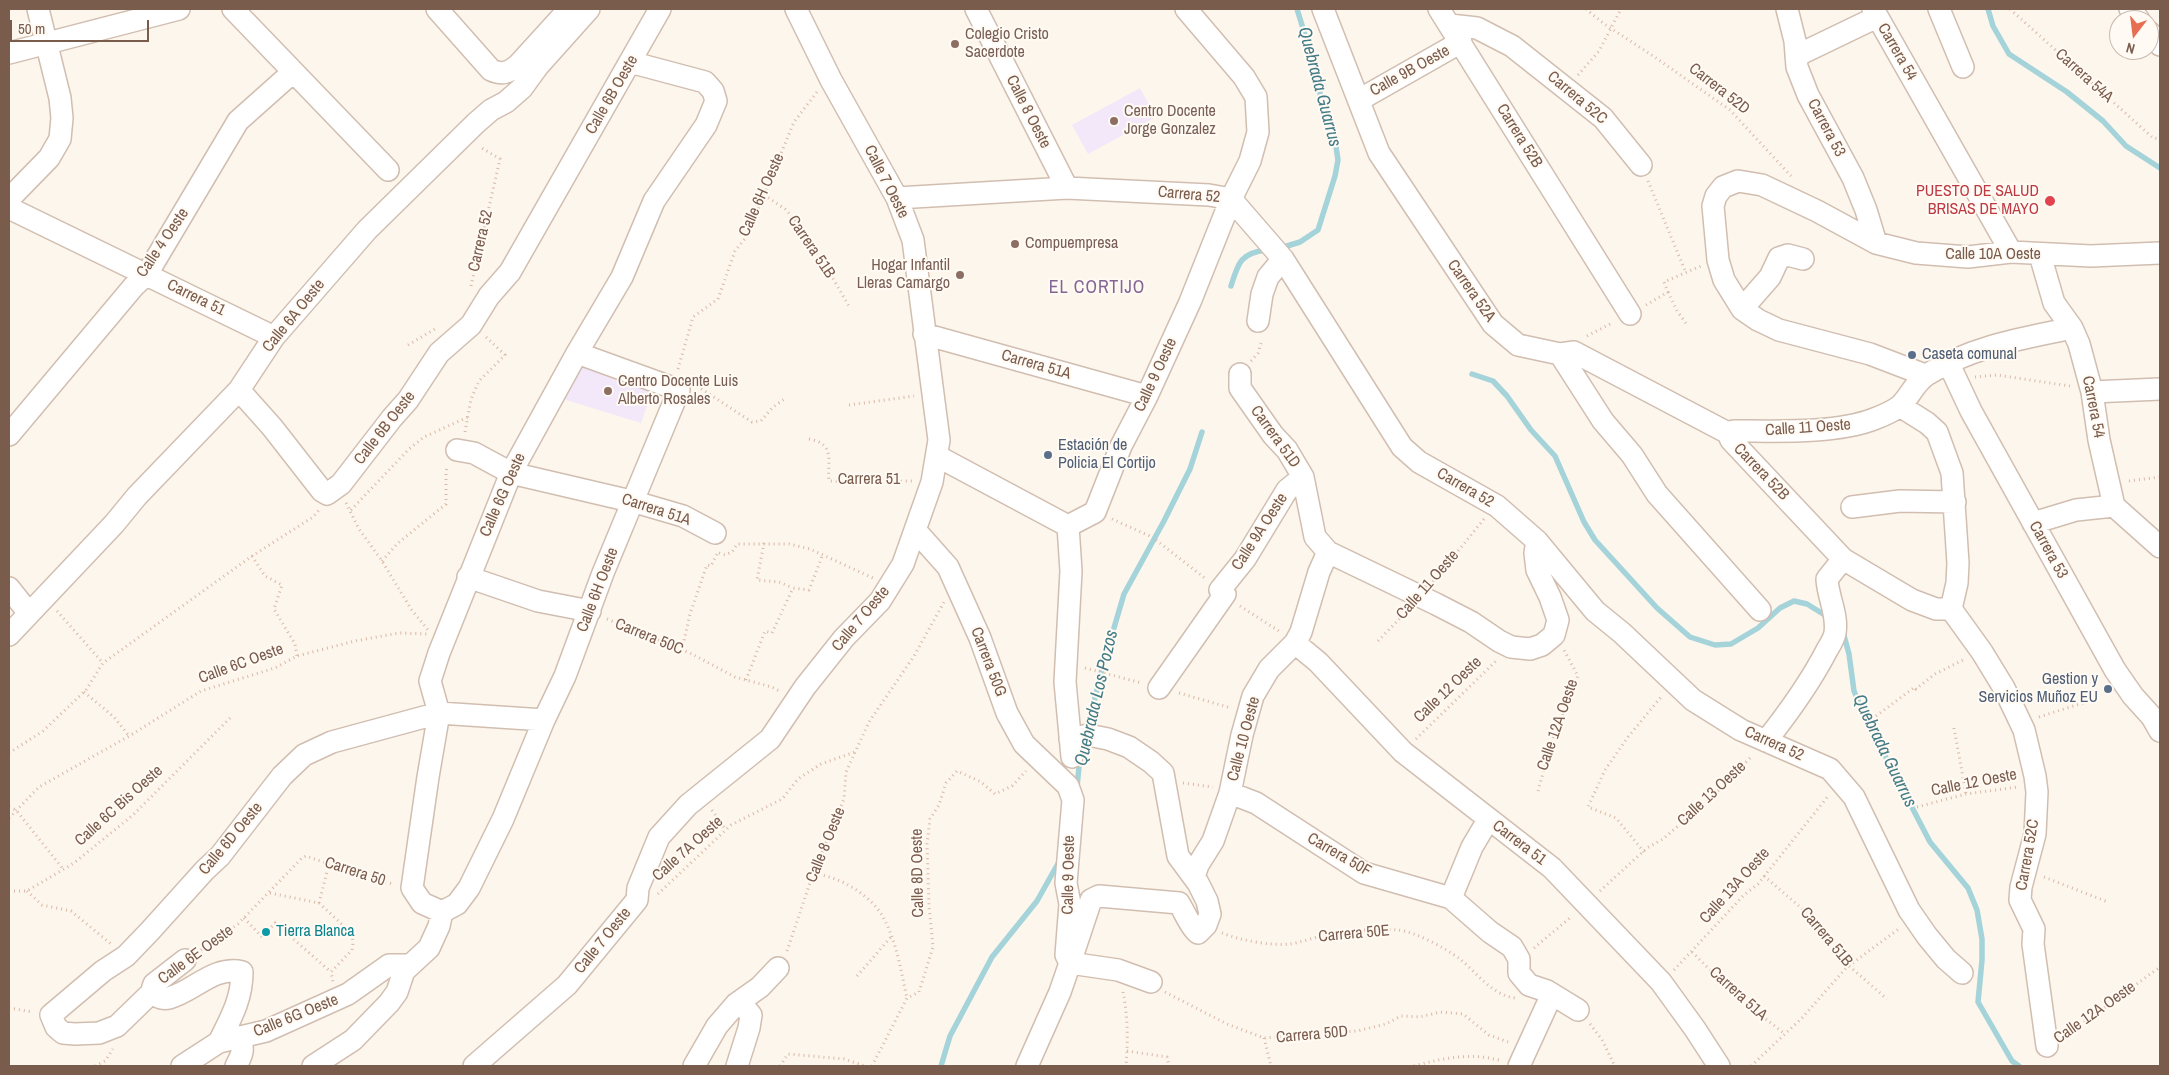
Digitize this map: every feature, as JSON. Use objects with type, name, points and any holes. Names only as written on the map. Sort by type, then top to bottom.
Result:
[{"type":"street","points":[[9,199],[49,158],[60,139],[62,118],[60,98],[45,44],[38,9]]},
{"type":"street","points":[[9,53],[179,9]]},
{"type":"street","points":[[233,9],[388,170]]},
{"type":"street","points":[[437,9],[491,70],[497,73],[508,73],[518,66],[569,9]]},
{"type":"street","name":"Calle 6A Oeste","points":[[9,635],[28,612],[240,390],[274,337],[367,230],[491,110],[506,102],[522,88],[538,66],[589,9]]},
{"type":"street","name":"Calle 6B Oeste","points":[[331,491],[408,400],[439,353],[471,325],[489,296],[510,272],[660,9]]},
{"type":"street","name":"Calle 7 Oeste","points":[[474,1066],[567,985],[636,900],[638,888],[659,837],[688,805],[730,769],[770,739],[844,638],[880,601],[903,564],[916,532],[932,482],[939,440],[913,240],[897,198],[831,80],[796,9]]},
{"type":"street","name":"Calle 8 Oeste","points":[[976,9],[1067,188]]},
{"type":"street","name":"Calle 9 Oeste","points":[[1095,512],[1121,446],[1147,396],[1190,302],[1231,199],[1250,161],[1258,132],[1256,97],[1244,77],[1186,9]]},
{"type":"street","name":"Carrera 52A","points":[[1323,9],[1379,153],[1493,324],[1518,345],[1560,354]]},
{"type":"street","name":"Carrera 53","points":[[1787,9],[1795,41],[1797,67],[1808,95],[1853,178],[1876,243]]},
{"type":"street","points":[[1939,9],[1963,67]]},
{"type":"street","points":[[1796,56],[1875,13]]},
{"type":"street","name":"Carrera 54","points":[[1875,13],[2011,252]]},
{"type":"street","name":"Calle 9B Oeste","points":[[1359,100],[1450,25]]},
{"type":"street","name":"Carrera 52C","points":[[1450,25],[1477,28],[1512,46],[1603,118],[1642,165]]},
{"type":"street","name":"Carrera 52B","points":[[1450,25],[1630,314]]},
{"type":"street","name":"Calle 6G Oeste","points":[[412,888],[439,713],[430,681],[468,577],[511,473],[577,352],[622,277],[654,201],[706,125],[716,101],[712,91],[704,82],[630,62]]},
{"type":"street","name":"Calle 4 Oeste","points":[[9,435],[134,286],[147,274],[238,121],[293,72]]},
{"type":"street","name":"Calle 10A Oeste","points":[[1742,309],[1724,280],[1718,260],[1713,206],[1716,196],[1723,187],[1738,181],[1762,185],[1817,210],[1876,243],[1916,253],[1968,257],[2011,252],[2040,255],[2091,256],[2160,253]]},
{"type":"street","name":"Carrera 52","points":[[897,198],[1067,188],[1210,195],[1231,199],[1283,259],[1402,448],[1418,462],[1497,506],[1537,541],[1595,611],[1622,633],[1693,700],[1741,730],[1830,769],[1840,778],[1854,797],[1914,918],[1946,959],[1962,973]]},
{"type":"street","name":"Carrera 51","points":[[9,208],[274,337]]},
{"type":"street","points":[[1803,258],[1788,255],[1779,258],[1770,277],[1742,309],[1758,320],[1779,330],[1870,354],[1925,375]]},
{"type":"street","name":"Carrera 54","points":[[2040,255],[2054,303],[2072,328],[2079,344],[2091,390],[2114,506]]},
{"type":"street","points":[[1258,320],[1262,294],[1268,277],[1283,259]]},
{"type":"street","name":"Calle 11 Oeste","points":[[1728,433],[1734,431],[1785,432],[1852,426],[1875,419],[1900,406],[1925,375],[1952,370],[1977,349],[2072,328]]},
{"type":"street","name":"Carrera 51A","points":[[924,334],[1147,396]]},
{"type":"street","points":[[577,352],[685,386]]},
{"type":"street","name":"Carrera 52B","points":[[1560,354],[1574,352],[1728,433],[1731,440],[1844,560],[1912,600],[1936,609],[1950,609]]},
{"type":"street","points":[[1560,354],[1603,420],[1632,455],[1657,494],[1760,610]]},
{"type":"street","name":"Carrera 53","points":[[1952,370],[1971,411],[2115,670],[2133,696],[2152,717],[2160,731]]},
{"type":"street","name":"Carrera 51D","points":[[1240,374],[1240,388],[1273,435],[1287,450],[1303,477],[1315,536],[1328,552]]},
{"type":"street","name":"Calle 6H Oeste","points":[[442,912],[457,904],[469,888],[504,819],[590,612],[603,574],[685,386]]},
{"type":"street","points":[[2091,390],[2160,389]]},
{"type":"street","points":[[240,390],[331,491]]},
{"type":"street","points":[[1900,406],[1927,423],[1937,432],[1952,473],[1955,502],[1957,583],[1950,609]]},
{"type":"street","name":"Carrera 51A","points":[[457,450],[474,453],[511,473],[634,502],[683,516],[717,543]]},
{"type":"street","points":[[936,456],[1068,526]]},
{"type":"street","name":"Calle 9A Oeste","points":[[1159,688],[1287,490],[1303,477]]},
{"type":"street","points":[[1852,507],[1900,501],[1955,502]]},
{"type":"street","points":[[2033,522],[2076,510],[2114,506],[2160,546]]},
{"type":"street","points":[[1068,526],[1095,512]]},
{"type":"street","points":[[1068,526],[1071,571],[1066,682],[1071,748],[1088,735],[1108,739],[1128,747],[1151,762],[1163,774],[1178,856],[1194,877],[1207,900],[1210,914],[1202,929]]},
{"type":"street","name":"Carrera 50G","points":[[916,532],[948,567],[980,638],[1007,713],[1024,744],[1068,786]]},
{"type":"street","points":[[1328,552],[1421,596],[1471,622],[1505,644],[1530,649],[1542,645],[1554,635],[1558,620],[1550,597],[1537,570],[1535,553],[1537,541]]},
{"type":"street","name":"Calle 10 Oeste","points":[[1194,877],[1198,865],[1213,842],[1230,793],[1242,735],[1253,696],[1269,669],[1295,643],[1301,632],[1319,572],[1328,552]]},
{"type":"street","points":[[1766,741],[1818,668],[1835,634],[1836,615],[1828,591],[1827,579],[1844,560]]},
{"type":"street","points":[[468,577],[538,601],[590,612]]},
{"type":"street","points":[[9,588],[28,612]]},
{"type":"street","name":"Carrera 52C","points":[[1950,609],[1982,652],[2004,688],[2021,723],[2036,784],[2034,834],[2021,887],[2020,900],[2034,929],[2033,949],[2047,1046]]},
{"type":"street","name":"Carrera 51","points":[[1295,643],[1318,662],[1403,752],[1552,868],[1661,982],[1719,1066]]},
{"type":"street","points":[[439,713],[544,720]]},
{"type":"street","name":"Calle 6D Oeste","points":[[53,1021],[103,971],[126,956],[178,902],[205,870],[220,856],[282,776],[304,755],[332,742],[439,713]]},
{"type":"street","name":"Calle 9 Oeste","points":[[1068,786],[1073,800],[1066,884],[1070,904],[1066,955],[1070,963]]},
{"type":"street","name":"Carrera 50F","points":[[1230,793],[1256,802],[1364,873],[1451,898],[1490,932],[1512,947],[1518,959],[1519,974],[1529,984],[1549,1000],[1578,1010]]},
{"type":"street","points":[[1451,898],[1472,847],[1488,820]]},
{"type":"street","points":[[313,1066],[337,1052],[372,1023],[397,992],[404,971],[429,948],[439,926],[442,912],[422,903],[412,888]]},
{"type":"street","name":"Calle 9 Oeste","points":[[1027,1066],[1060,992],[1091,900],[1099,896],[1178,903],[1188,916],[1194,930],[1202,929]]},
{"type":"street","name":"Calle 6E Oeste","points":[[53,1021],[63,1033],[75,1034],[99,1033],[117,1026],[151,993],[154,984],[185,960]]},
{"type":"street","points":[[1070,963],[1118,970],[1151,982]]},
{"type":"street","name":"Calle 6G Oeste","points":[[182,1066],[229,1040],[266,1031],[336,1000],[390,965],[409,965]]},
{"type":"street","points":[[694,1066],[717,1026],[743,1009],[778,968]]},
{"type":"street","points":[[151,993],[159,998],[169,998],[200,981],[231,969],[242,972],[240,997],[232,1018],[229,1040],[243,1046],[243,1054],[236,1066]]},
{"type":"street","points":[[1522,1060],[1549,1000]]},
{"type":"street","points":[[737,1066],[749,1028],[743,1009]]},
{"type":"path","name":"Carrera 52D","points":[[1586,9],[1730,110],[1793,178]]},
{"type":"path","points":[[1567,88],[1599,50],[1612,29],[1621,9]]},
{"type":"path","name":"Carrera 54A","points":[[2010,9],[2153,138],[2160,139]]},
{"type":"path","name":"Calle 6H Oeste","points":[[685,386],[678,372],[693,318],[718,299],[735,251],[747,236],[794,122],[811,98],[831,80]]},
{"type":"path","name":"Carrera 52","points":[[463,136],[500,159],[469,293],[476,327],[505,355]]},
{"type":"path","points":[[1642,165],[1686,273]]},
{"type":"path","name":"Carrera 51B","points":[[764,195],[785,209],[796,221],[810,245],[824,263],[850,308]]},
{"type":"path","points":[[1668,292],[1677,311],[1688,326]]},
{"type":"path","points":[[1240,374],[1258,353],[1262,339],[1258,330],[1258,320]]},
{"type":"path","points":[[1952,370],[2091,390]]},
{"type":"path","points":[[685,386],[752,422],[761,421],[773,407],[786,398]]},
{"type":"path","points":[[849,405],[932,393]]},
{"type":"path","points":[[9,753],[43,731],[84,692],[103,663],[252,556],[313,517],[331,491],[351,510],[410,448],[424,437],[468,416]]},
{"type":"path","name":"Carrera 51","points":[[809,439],[817,441],[827,449],[830,459],[829,481],[905,480],[932,482]]},
{"type":"path","points":[[2110,483],[2160,477]]},
{"type":"path","name":"Calle 11 Oeste","points":[[1378,641],[1421,596],[1497,506]]},
{"type":"path","name":"Calle 6C Oeste","points":[[9,818],[39,788],[129,736],[201,691],[274,668],[297,656],[355,641],[399,633],[431,634],[411,609],[382,560],[359,529],[351,510]]},
{"type":"path","points":[[1095,512],[1152,538]]},
{"type":"path","points":[[717,543],[725,555],[732,552],[737,544],[789,544],[810,549],[890,585]]},
{"type":"path","points":[[682,650],[690,614],[707,565],[711,566],[717,543]]},
{"type":"path","points":[[764,543],[757,580],[779,582],[793,588],[809,590],[822,554]]},
{"type":"path","points":[[252,556],[265,576],[282,584],[274,609],[295,644],[297,656]]},
{"type":"path","name":"Calle 8 Oeste","points":[[778,968],[789,946],[813,874],[844,799],[846,772],[869,722],[914,656],[940,606],[957,586]]},
{"type":"path","points":[[746,680],[765,631],[772,632],[793,588]]},
{"type":"path","points":[[44,596],[103,663]]},
{"type":"path","name":"Carrera 50C","points":[[590,612],[682,650],[735,677],[772,687],[797,700]]},
{"type":"path","name":"Calle 12A Oeste","points":[[1538,791],[1552,741],[1578,676],[1554,635]]},
{"type":"path","name":"Calle 12 Oeste","points":[[1403,752],[1505,644]]},
{"type":"path","points":[[1872,718],[1935,674],[1982,652]]},
{"type":"path","points":[[1644,852],[1616,818],[1588,807],[1605,770],[1628,737],[1658,699],[1677,684]]},
{"type":"path","points":[[84,692],[114,717],[129,736]]},
{"type":"path","points":[[2021,723],[2089,701]]},
{"type":"path","name":"Calle 6C Bis Oeste","points":[[27,891],[74,863],[133,815],[232,716]]},
{"type":"path","points":[[1954,728],[1966,794]]},
{"type":"path","name":"Calle 13 Oeste","points":[[1518,959],[1558,929],[1644,852],[1663,839],[1714,795],[1766,741]]},
{"type":"path","name":"Calle 7A Oeste","points":[[636,900],[650,899],[656,895],[726,830],[782,799],[798,779],[821,764],[855,752]]},
{"type":"path","name":"Calle 8D Oeste","points":[[872,1066],[907,998],[919,992],[933,947],[927,844],[930,819],[939,805],[946,783],[958,771],[981,782],[995,794],[1012,786],[1039,758]]},
{"type":"path","name":"Calle 13A Oeste","points":[[1661,982],[1764,876],[1840,778]]},
{"type":"path","points":[[1165,782],[1198,784],[1230,793]]},
{"type":"path","name":"Calle 12 Oeste","points":[[1917,807],[1966,794],[2036,784]]},
{"type":"path","points":[[9,807],[16,810],[63,870]]},
{"type":"path","name":"Carrera 50","points":[[300,860],[306,856],[366,877],[412,888]]},
{"type":"path","name":"Calle 6E Oeste","points":[[185,960],[214,942],[244,918],[300,860]]},
{"type":"path","points":[[319,903],[330,864]]},
{"type":"path","points":[[2026,871],[2108,902]]},
{"type":"path","points":[[813,874],[825,875],[850,885],[882,916],[892,936],[907,998]]},
{"type":"path","name":"Carrera 51B","points":[[1764,876],[1806,912],[1846,958],[1849,966],[1888,999]]},
{"type":"path","points":[[9,891],[27,891],[42,905],[70,911],[126,956]]},
{"type":"path","points":[[270,893],[319,903],[347,929],[353,943],[352,950],[331,972]]},
{"type":"path","points":[[244,918],[262,937],[275,922],[331,972],[336,1000]]},
{"type":"path","points":[[1751,1066],[1785,1034],[1849,966],[1914,918]]},
{"type":"path","name":"Carrera 50E","points":[[1202,929],[1246,940],[1288,944],[1329,935],[1364,931],[1400,930],[1435,944],[1460,960],[1494,989],[1509,997],[1549,1000]]},
{"type":"path","points":[[857,976],[892,936]]},
{"type":"path","name":"Carrera 51A","points":[[1692,952],[1735,996],[1785,1034]]},
{"type":"path","name":"Calle 12A Oeste","points":[[2047,1046],[2068,1036],[2160,967]]},
{"type":"path","points":[[1118,970],[1126,1004],[1126,1066]]},
{"type":"path","name":"Carrera 50D","points":[[1151,982],[1168,994],[1228,1024],[1264,1038],[1357,1031],[1386,1024],[1401,1016],[1420,1017],[1440,1012],[1463,1014],[1522,1060]]},
{"type":"path","points":[[9,1008],[53,1021]]},
{"type":"path","points":[[1578,1010],[1602,1040],[1615,1066]]},
{"type":"path","points":[[1264,1038],[1271,1066]]},
{"type":"path","points":[[1127,1051],[1167,1057],[1169,1066]]},
{"type":"path","points":[[780,1066],[788,1054],[844,1059],[865,1066]]},
{"type":"path","points":[[1414,1066],[1456,1056],[1522,1060]]},
{"type":"shaded area","name":"Centro Docente Jorge Gonzalez","points":[[1140,88],[1156,117],[1088,154],[1072,125]]},
{"type":"shaded area","name":"Centro Docente Luis Alberto Rosales","points":[[584,360],[648,387],[651,395],[641,423],[563,399]]},
{"type":"waterway","name":"Quebrada Guarrus","points":[[1287,246],[1300,242],[1318,230],[1335,176],[1338,160],[1335,140],[1321,98],[1314,64],[1297,9]]},
{"type":"waterway","points":[[1988,9],[1993,26],[2009,54],[2067,92],[2103,121],[2126,146],[2160,168]]},
{"type":"waterway","name":"Quebrada Los Pozos","points":[[1231,286],[1241,261],[1251,254],[1266,250]]},
{"type":"waterway","name":"Quebrada Guarrus","points":[[1472,374],[1493,381],[1507,396],[1531,430],[1555,456],[1584,522],[1595,540],[1657,608],[1690,637],[1715,645],[1731,644],[1758,628],[1780,608],[1794,601],[1807,604],[1828,617]]},
{"type":"waterway","name":"Quebrada Los Pozos","points":[[1087,731],[1103,665],[1124,594],[1190,469],[1202,432]]},
{"type":"waterway","name":"Quebrada Guarrus","points":[[1843,632],[1849,654],[1854,691],[1865,717],[1930,842],[1968,888],[1977,910],[1982,939],[1978,1002],[2012,1061],[2019,1066]]},
{"type":"waterway","name":"Quebrada Los Pozos","points":[[1077,787],[1080,757],[1085,740]]},
{"type":"waterway","name":"Quebrada Los Pozos","points":[[941,1066],[950,1036],[992,957],[1037,901],[1060,860]]},
{"type":"place","name":"Colegio Cristo Sacerdote","points":[[955,44]]},
{"type":"place","name":"Centro Docente Jorge Gonzalez","points":[[1114,121]]},
{"type":"place","name":"PUESTO DE SALUD BRISAS DE MAYO","points":[[2050,201]]},
{"type":"place","name":"Compuempresa","points":[[1015,244]]},
{"type":"place","name":"Hogar Infantil Lleras Camargo","points":[[960,275]]},
{"type":"place","name":"Caseta comunal","points":[[1912,355]]},
{"type":"place","name":"Centro Docente Luis Alberto Rosales","points":[[608,391]]},
{"type":"place","name":"Estación de Policia El Cortijo","points":[[1048,455]]},
{"type":"place","name":"Gestion y Servicios Muñoz EU","points":[[2108,689]]},
{"type":"place","name":"Tierra Blanca","points":[[266,932]]},
{"type":"district","name":"EL CORTIJO","points":[[1097,288]]}]
